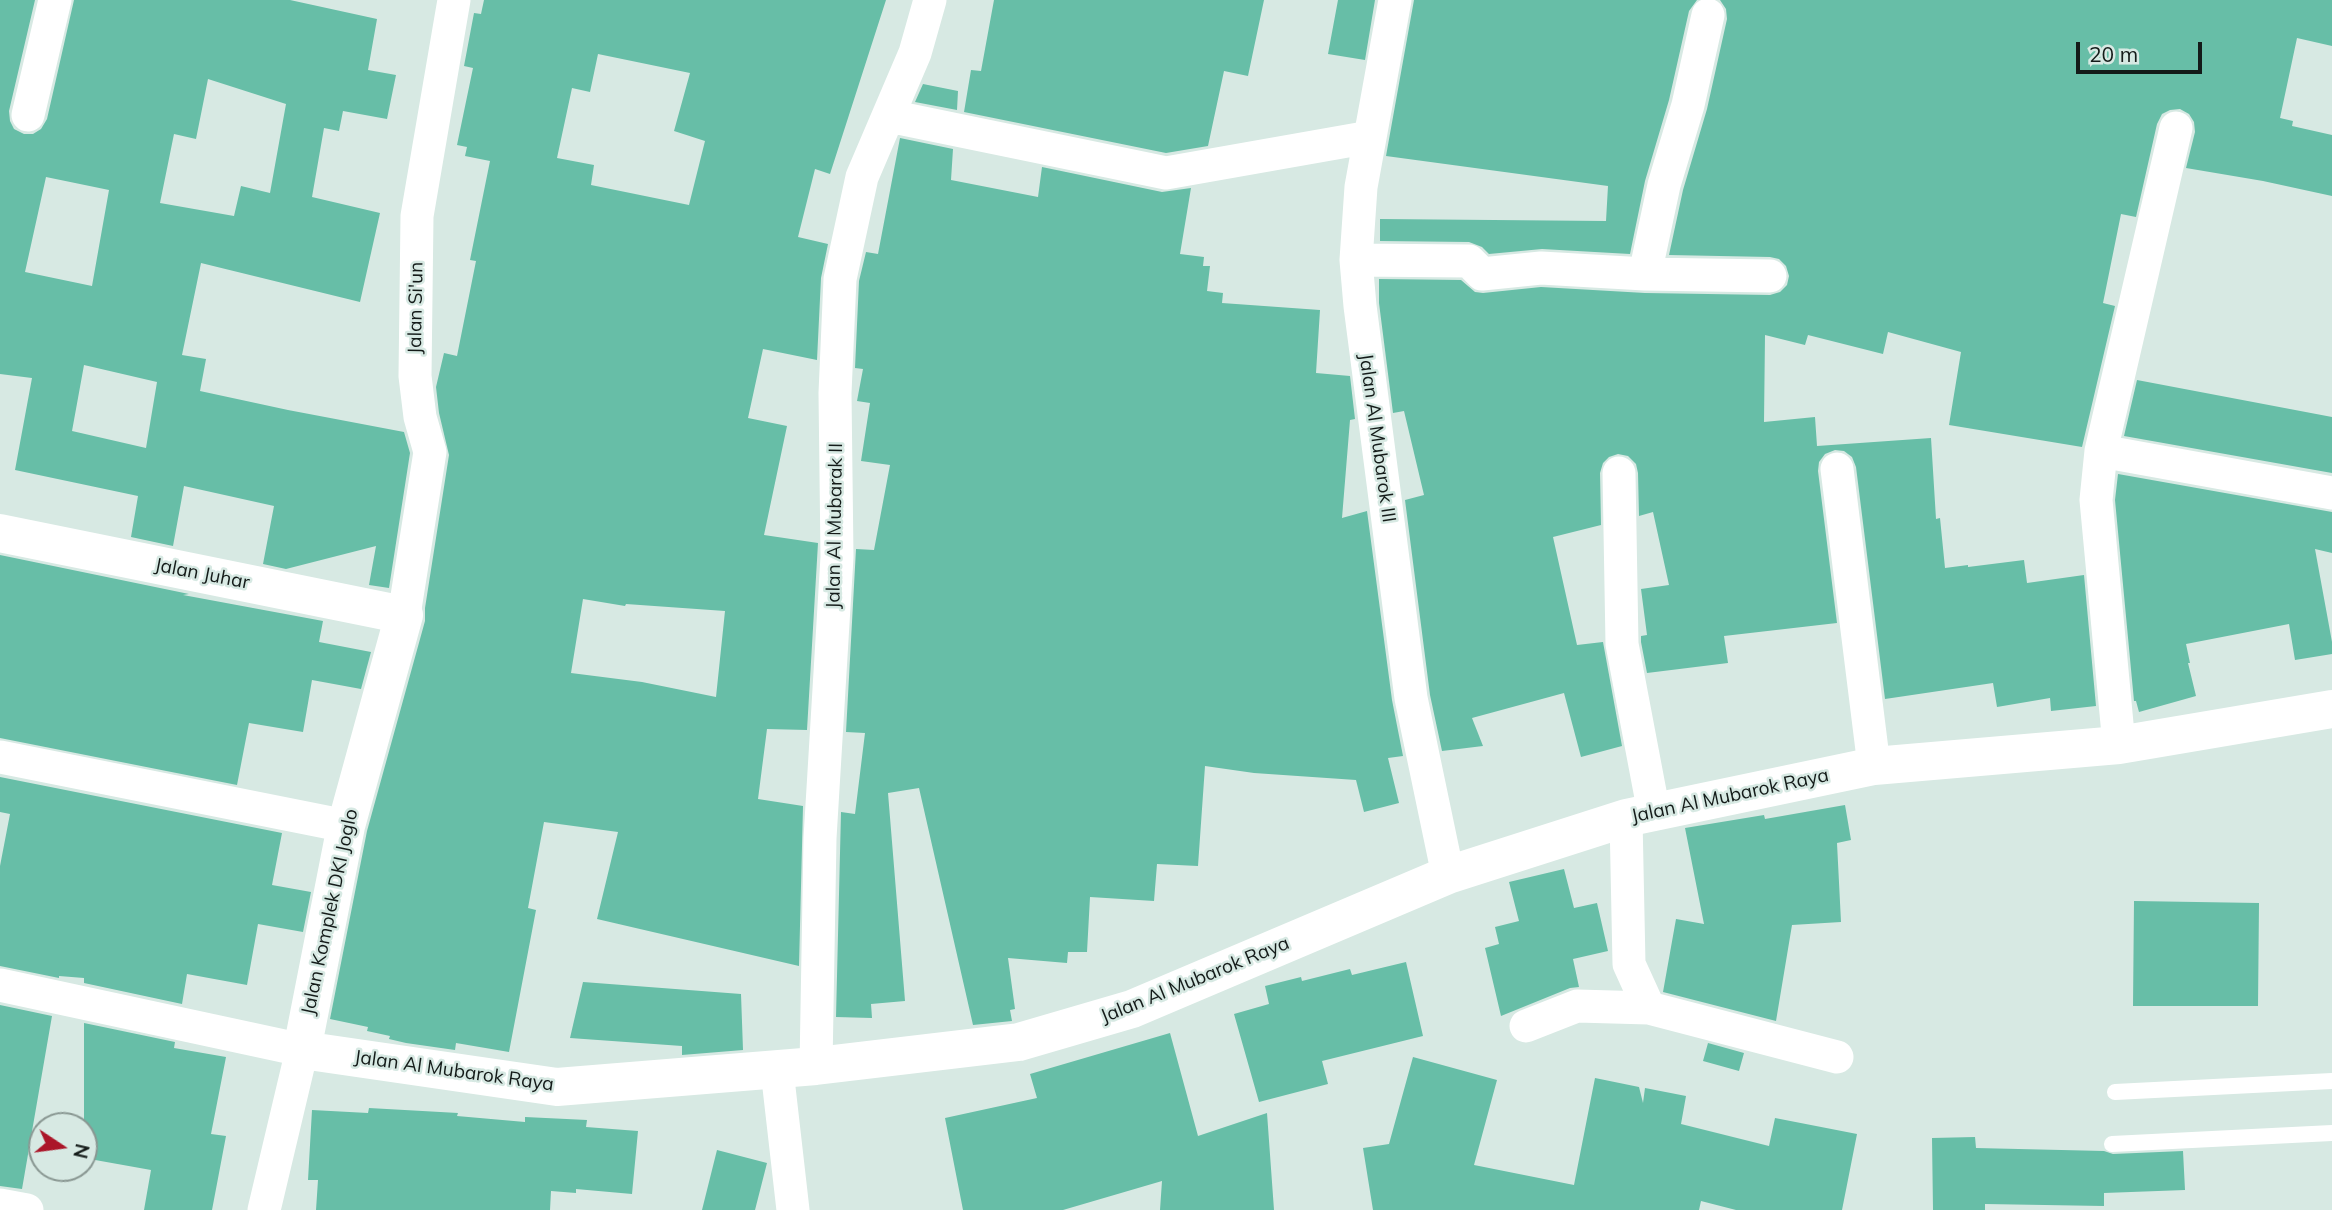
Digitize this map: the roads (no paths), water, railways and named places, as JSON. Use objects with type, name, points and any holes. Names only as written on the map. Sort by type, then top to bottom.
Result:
[{"type":"street","points":[[28,115],[55,0]]},
{"type":"street","name":"Jalan Si'un","points":[[404,615],[430,452],[420,417],[415,376],[417,216],[454,0]]},
{"type":"street","name":"Jalan Al Mubarak II","points":[[816,1066],[820,838],[837,557],[835,393],[840,279],[862,177],[915,53],[930,0]]},
{"type":"street","name":"Jalan Al Mubarok III","points":[[1395,0],[1361,187],[1356,260],[1411,698],[1448,875]]},
{"type":"street","points":[[1644,274],[1664,185],[1688,105],[1708,15]]},
{"type":"street","points":[[890,116],[1166,173],[1370,137]]},
{"type":"street","points":[[2119,745],[2096,500],[2101,451],[2176,128]]},
{"type":"street","points":[[1356,260],[1469,261],[1482,274],[1542,268],[1644,274],[1770,276]]},
{"type":"street","points":[[2101,451],[2332,493]]},
{"type":"street","points":[[1837,469],[1874,766]]},
{"type":"street","points":[[1619,473],[1622,644],[1640,815],[1629,964],[1649,1009]]},
{"type":"street","name":"Jalan Juhar","points":[[0,534],[404,615]]},
{"type":"street","name":"Jalan Komplek DKI Joglo","points":[[264,1210],[302,1050],[346,826],[404,615]]},
{"type":"street","name":"Jalan Al Mubarok Raya","points":[[0,985],[302,1050],[557,1087],[777,1070],[1019,1042],[1119,1013],[1448,875],[1640,815],[1874,766],[2119,745],[2332,709]]},
{"type":"street","points":[[0,757],[346,826]]},
{"type":"street","points":[[1526,1026],[1577,1006],[1649,1009],[1837,1058]]},
{"type":"street","points":[[777,1070],[793,1210]]},
{"type":"street","points":[[0,1205],[27,1210]]},
{"type":"lane","points":[[2115,1092],[2332,1081]]},
{"type":"lane","points":[[2112,1144],[2332,1133]]}]
